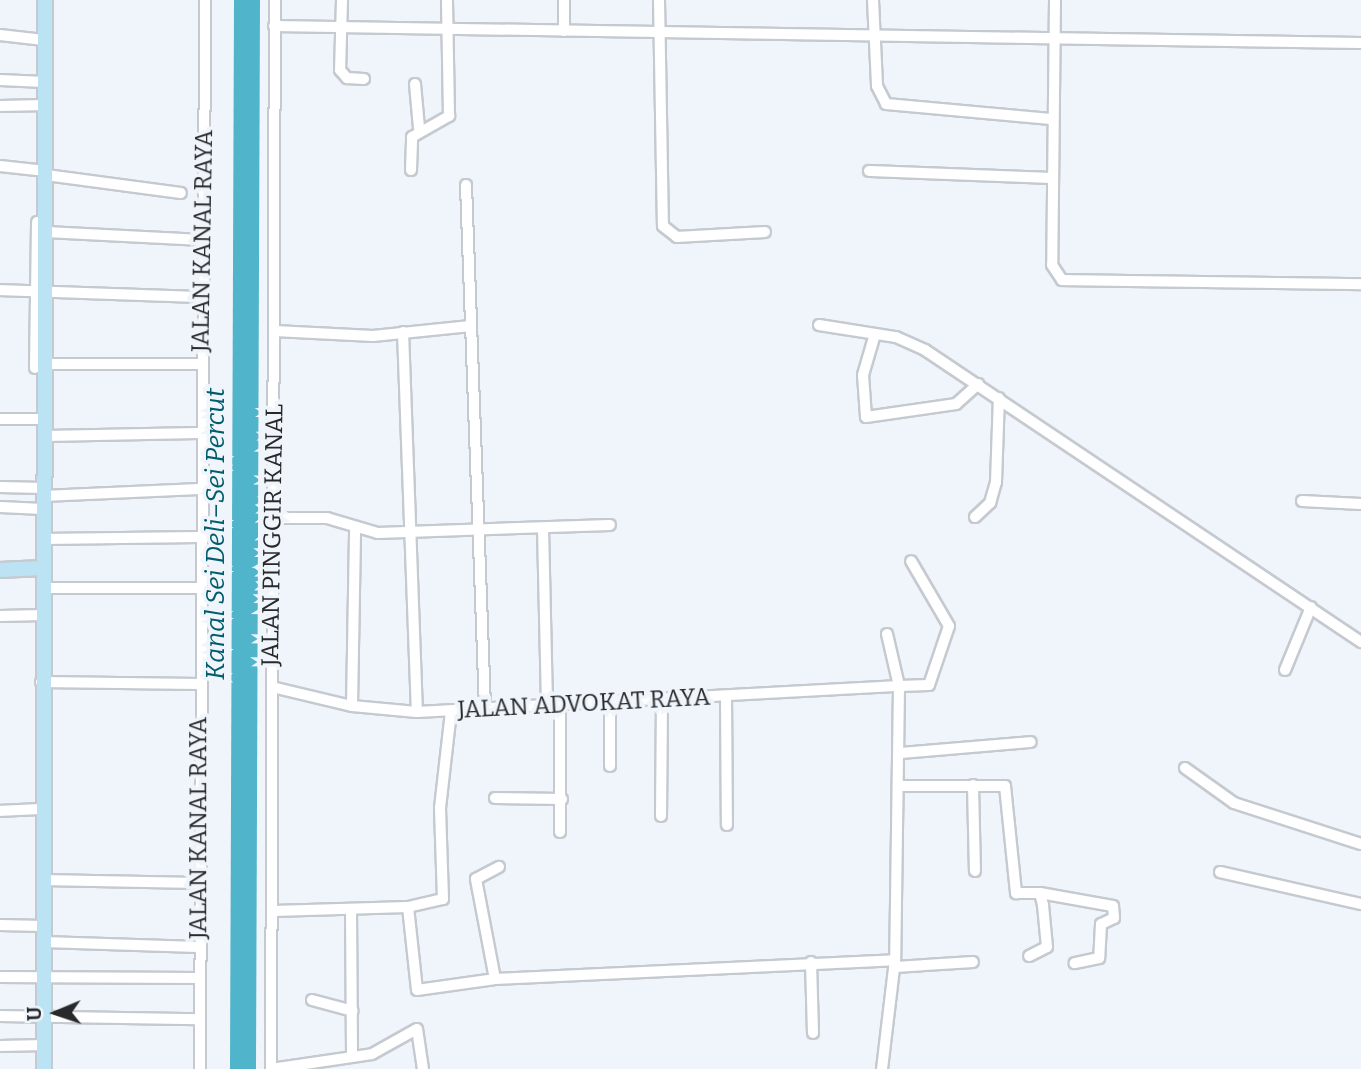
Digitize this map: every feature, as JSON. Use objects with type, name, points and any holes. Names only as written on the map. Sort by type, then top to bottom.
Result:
[{"type":"street","points":[[44,1069],[40,808],[46,419],[41,366],[41,227],[46,173],[45,0]]},
{"type":"street","name":"JALAN KANAL RAYA","points":[[200,1069],[198,433],[205,0]]},
{"type":"street","name":"JALAN PINGGIR KANAL","points":[[271,1069],[275,0]]},
{"type":"street","points":[[342,0],[342,74],[365,79]]},
{"type":"street","points":[[419,128],[449,116],[447,0]]},
{"type":"street","points":[[564,0],[564,31]]},
{"type":"street","points":[[659,0],[664,229],[677,237],[765,232]]},
{"type":"street","points":[[873,0],[877,86],[886,104],[1051,119]]},
{"type":"street","points":[[1055,0],[1056,42],[1051,119],[1054,178],[1052,265],[1062,280],[1361,284]]},
{"type":"street","points":[[274,26],[341,24],[448,30],[874,36],[1056,42],[1361,43]]},
{"type":"street","points":[[0,35],[44,40]]},
{"type":"street","points":[[0,80],[45,82]]},
{"type":"street","points":[[411,170],[411,142],[419,128],[415,84]]},
{"type":"street","points":[[0,106],[46,105]]},
{"type":"street","points":[[0,166],[181,193]]},
{"type":"street","points":[[869,171],[1054,178]]},
{"type":"street","points":[[466,185],[481,533],[485,707]]},
{"type":"street","points":[[41,227],[203,240]]},
{"type":"street","points":[[0,290],[201,297]]},
{"type":"street","points":[[819,325],[912,342],[1361,642]]},
{"type":"street","points":[[275,331],[403,332],[470,326]]},
{"type":"street","points":[[403,332],[415,533],[417,712]]},
{"type":"street","points":[[875,334],[863,375],[867,418],[956,404],[978,384]]},
{"type":"street","points":[[41,366],[200,364]]},
{"type":"street","points":[[975,517],[990,503],[996,482],[999,398]]},
{"type":"street","points":[[0,419],[46,419]]},
{"type":"street","points":[[45,436],[198,433]]},
{"type":"street","points":[[0,487],[43,498]]},
{"type":"street","points":[[0,507],[43,498],[198,489]]},
{"type":"street","points":[[1302,501],[1361,504]]},
{"type":"street","points":[[275,519],[327,518],[355,531],[415,533],[481,533],[610,525]]},
{"type":"street","points":[[543,528],[547,705]]},
{"type":"street","points":[[352,706],[355,531]]},
{"type":"street","points":[[43,539],[199,537]]},
{"type":"street","name":"JALAN ADVOKAT RAYA","points":[[272,687],[352,706],[451,712],[485,707],[929,685],[949,636],[911,561]]},
{"type":"street","points":[[0,570],[42,568]]},
{"type":"street","points":[[43,588],[199,588]]},
{"type":"street","points":[[1285,670],[1311,607]]},
{"type":"street","points":[[0,616],[43,615]]},
{"type":"street","points":[[882,1069],[895,964],[900,753],[899,686],[887,634]]},
{"type":"street","points":[[41,682],[199,684]]},
{"type":"street","points":[[726,696],[727,825]]},
{"type":"street","points":[[661,816],[662,698]]},
{"type":"street","points":[[610,701],[610,766]]},
{"type":"street","points":[[560,704],[560,832]]},
{"type":"street","points":[[273,911],[408,907],[436,903],[445,894],[440,808],[451,712]]},
{"type":"street","points":[[900,753],[1031,742]]},
{"type":"street","points":[[1185,768],[1234,803],[1361,844]]},
{"type":"street","points":[[899,786],[1000,782],[1008,789],[1016,893],[1040,894],[1113,906],[1114,918],[1101,924],[1099,958],[1075,962]]},
{"type":"street","points":[[973,785],[975,871]]},
{"type":"street","points":[[495,798],[562,799]]},
{"type":"street","points":[[0,811],[40,808]]},
{"type":"street","points":[[495,979],[476,879],[499,867]]},
{"type":"street","points":[[1220,872],[1361,904]]},
{"type":"street","points":[[42,880],[198,883]]},
{"type":"street","points":[[1028,956],[1047,947],[1040,894]]},
{"type":"street","points":[[408,907],[413,989],[495,979],[811,962],[973,962]]},
{"type":"street","points":[[351,909],[352,1055]]},
{"type":"street","points":[[0,925],[43,926]]},
{"type":"street","points":[[44,942],[198,947]]},
{"type":"street","points":[[811,962],[813,1033]]},
{"type":"street","points":[[0,977],[199,978]]},
{"type":"street","points":[[312,1000],[353,1011]]},
{"type":"street","points":[[0,1016],[200,1019]]},
{"type":"street","points":[[271,1069],[374,1053],[417,1029],[423,1069]]},
{"type":"street","points":[[0,1046],[44,1045]]},
{"type":"water","points":[[234,0],[260,0],[256,1069],[230,1069]]},
{"type":"water label","name":"Kanal Sei Deli–Sei Percut","points":[[216,534]]}]
